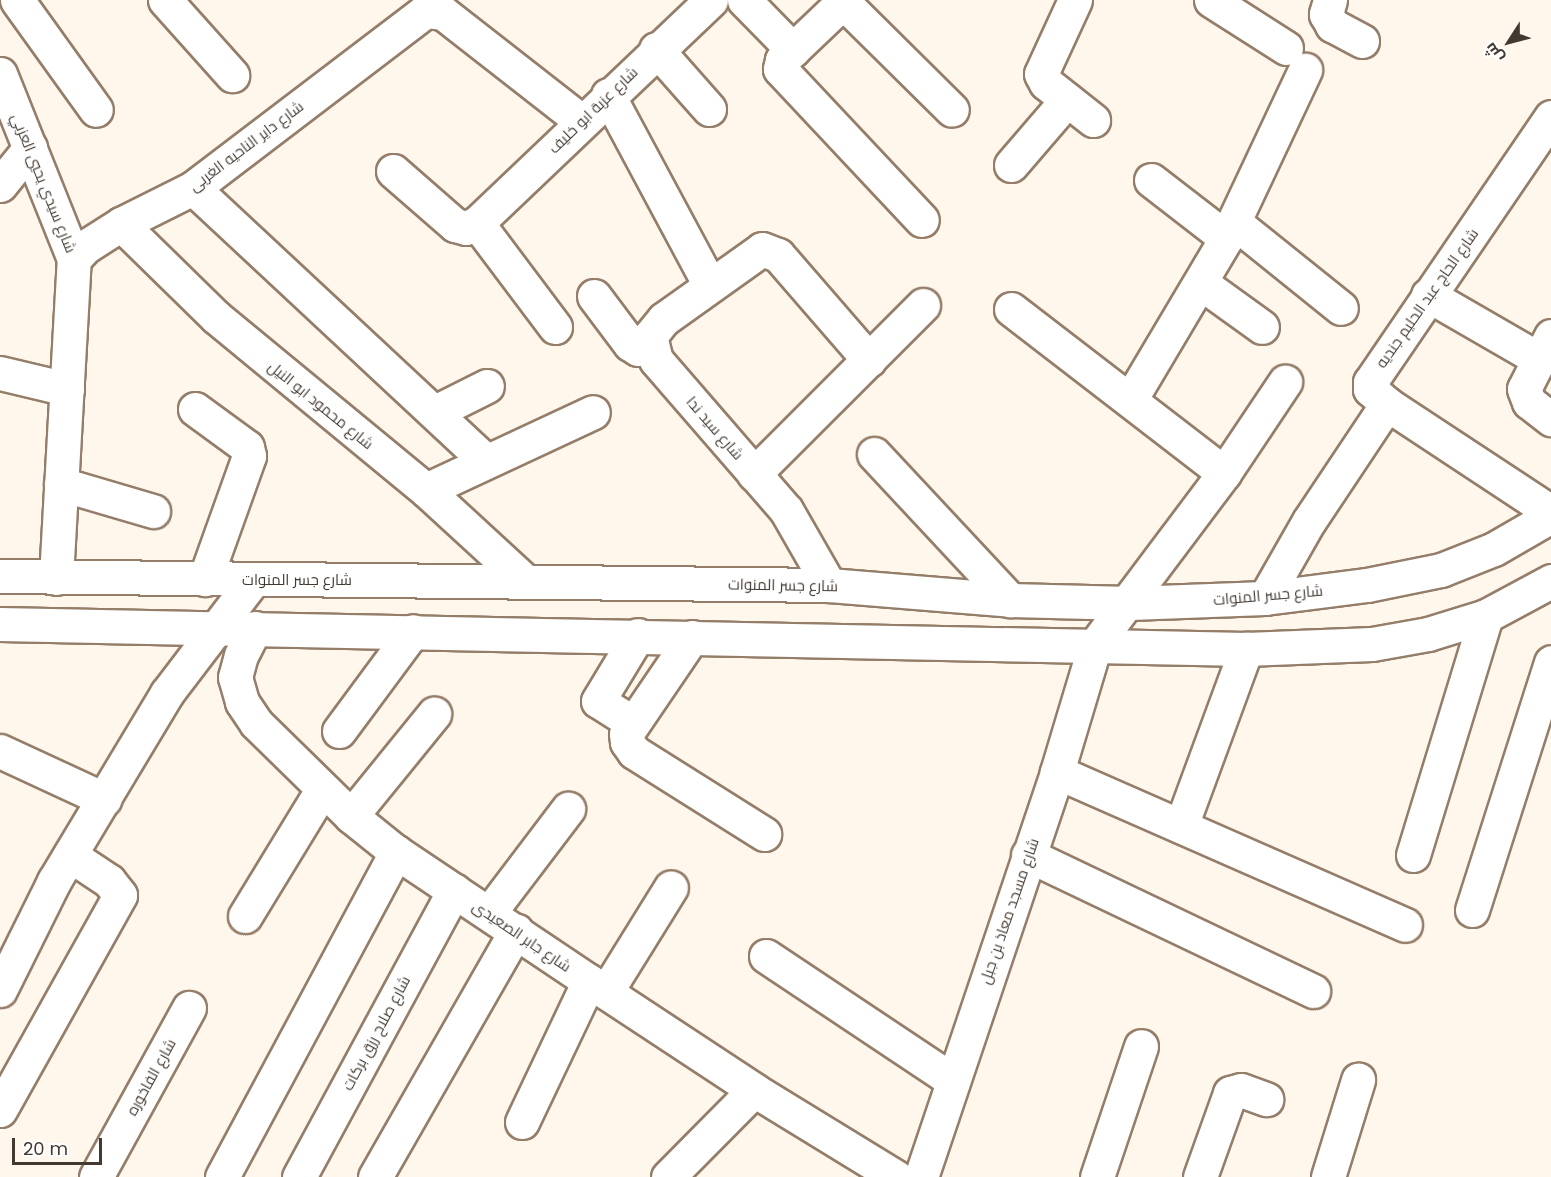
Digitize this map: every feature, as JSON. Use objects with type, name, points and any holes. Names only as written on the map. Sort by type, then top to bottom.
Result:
[{"type":"street","points":[[16,0],[96,110]]},
{"type":"street","points":[[165,0],[232,75]]},
{"type":"street","name":"شارع عزبة ابو خليف","points":[[477,223],[656,49],[711,0]]},
{"type":"street","points":[[744,0],[793,50]]},
{"type":"street","points":[[1075,0],[1042,66],[1046,83],[1093,120]]},
{"type":"street","points":[[1130,400],[1201,283],[1230,230],[1295,59],[1211,0]]},
{"type":"street","points":[[1330,0],[1326,15],[1332,25],[1362,41]]},
{"type":"street","points":[[922,220],[787,78],[780,69],[782,60],[844,1],[952,110]]},
{"type":"street","name":"شارع داير الناحيه الغربى","points":[[75,259],[121,224],[193,188],[431,5],[581,121]]},
{"type":"street","points":[[656,49],[708,109]]},
{"type":"street","name":"شارع سيدي يحيي العزبي","points":[[0,74],[75,259]]},
{"type":"street","points":[[608,95],[710,285]]},
{"type":"street","points":[[1011,165],[1067,100]]},
{"type":"street","name":"شارع الحاج عبد الحليم جنديه","points":[[1551,117],[1370,382],[1370,389],[1387,404],[1551,514]]},
{"type":"street","points":[[0,185],[30,148]]},
{"type":"street","points":[[393,171],[454,225],[466,228],[477,223],[555,327]]},
{"type":"street","points":[[1151,180],[1230,230],[1341,308]]},
{"type":"street","points":[[193,188],[486,461]]},
{"type":"street","name":"شارع محمود ابو النيل","points":[[121,224],[216,317],[426,490],[525,581]]},
{"type":"street","points":[[594,296],[630,344],[638,349],[650,347],[650,336],[654,328],[750,255],[762,249],[772,250],[869,360]]},
{"type":"street","points":[[56,578],[75,259]]},
{"type":"street","points":[[1201,283],[1262,327]]},
{"type":"street","points":[[1428,295],[1544,347],[1524,389],[1525,396],[1551,419]]},
{"type":"street","points":[[754,474],[923,305]]},
{"type":"street","points":[[1011,309],[1224,473]]},
{"type":"street","name":"شارع سيد ندا","points":[[650,347],[656,360],[802,534],[829,585]]},
{"type":"street","points":[[0,373],[67,388]]},
{"type":"street","points":[[1095,645],[1130,603],[1224,473],[1285,382]]},
{"type":"street","points":[[435,412],[487,386]]},
{"type":"street","points":[[1265,598],[1309,521],[1387,404]]},
{"type":"street","points":[[195,409],[242,442],[249,456],[205,579]]},
{"type":"street","points":[[426,490],[593,412]]},
{"type":"street","points":[[874,454],[1010,600]]},
{"type":"street","points":[[61,484],[153,512]]},
{"type":"street","name":"شارع جسر المنوات","points":[[0,576],[829,585],[1010,600],[1130,603],[1265,598],[1367,585],[1441,570],[1494,549],[1551,514]]},
{"type":"street","points":[[0,990],[70,855],[167,693],[253,580]]},
{"type":"street","points":[[1,627],[216,626],[1246,649],[1372,644],[1428,634],[1486,616],[1551,581]]},
{"type":"street","points":[[1413,855],[1486,616]]},
{"type":"street","name":"شارع جابر الصعيدى","points":[[255,628],[241,655],[235,677],[242,702],[256,723],[351,816],[396,852],[754,1090],[896,1177]]},
{"type":"street","points":[[339,731],[413,631]]},
{"type":"street","points":[[633,723],[598,701],[638,636]]},
{"type":"street","points":[[692,637],[626,734],[634,752],[764,834]]},
{"type":"street","name":"شارع مسجد معاذ بن جبل","points":[[921,1177],[1057,772],[1095,645]]},
{"type":"street","points":[[1181,825],[1246,649]]},
{"type":"street","points":[[1472,910],[1551,662]]},
{"type":"street","points":[[351,816],[434,714]]},
{"type":"street","points":[[0,751],[104,799]]},
{"type":"street","points":[[1057,772],[1405,925]]},
{"type":"street","points":[[245,916],[322,790]]},
{"type":"street","points":[[489,914],[568,809]]},
{"type":"street","points":[[222,1177],[396,852]]},
{"type":"street","points":[[1,1106],[120,895],[109,881],[70,855]]},
{"type":"street","points":[[1028,855],[1313,991]]},
{"type":"street","points":[[522,1122],[597,986],[671,887]]},
{"type":"street","name":"شارع صلاح رزق بركات","points":[[299,1177],[454,890]]},
{"type":"street","points":[[375,1177],[516,931]]},
{"type":"street","points":[[766,956],[952,1080]]},
{"type":"street","name":"شارع الفاخوره","points":[[96,1177],[189,1008]]},
{"type":"street","points":[[1097,1177],[1142,1046]]},
{"type":"street","points":[[1328,1177],[1358,1080]]},
{"type":"street","points":[[668,1177],[754,1090]]},
{"type":"street","points":[[1200,1177],[1230,1093],[1241,1090],[1266,1099]]}]
